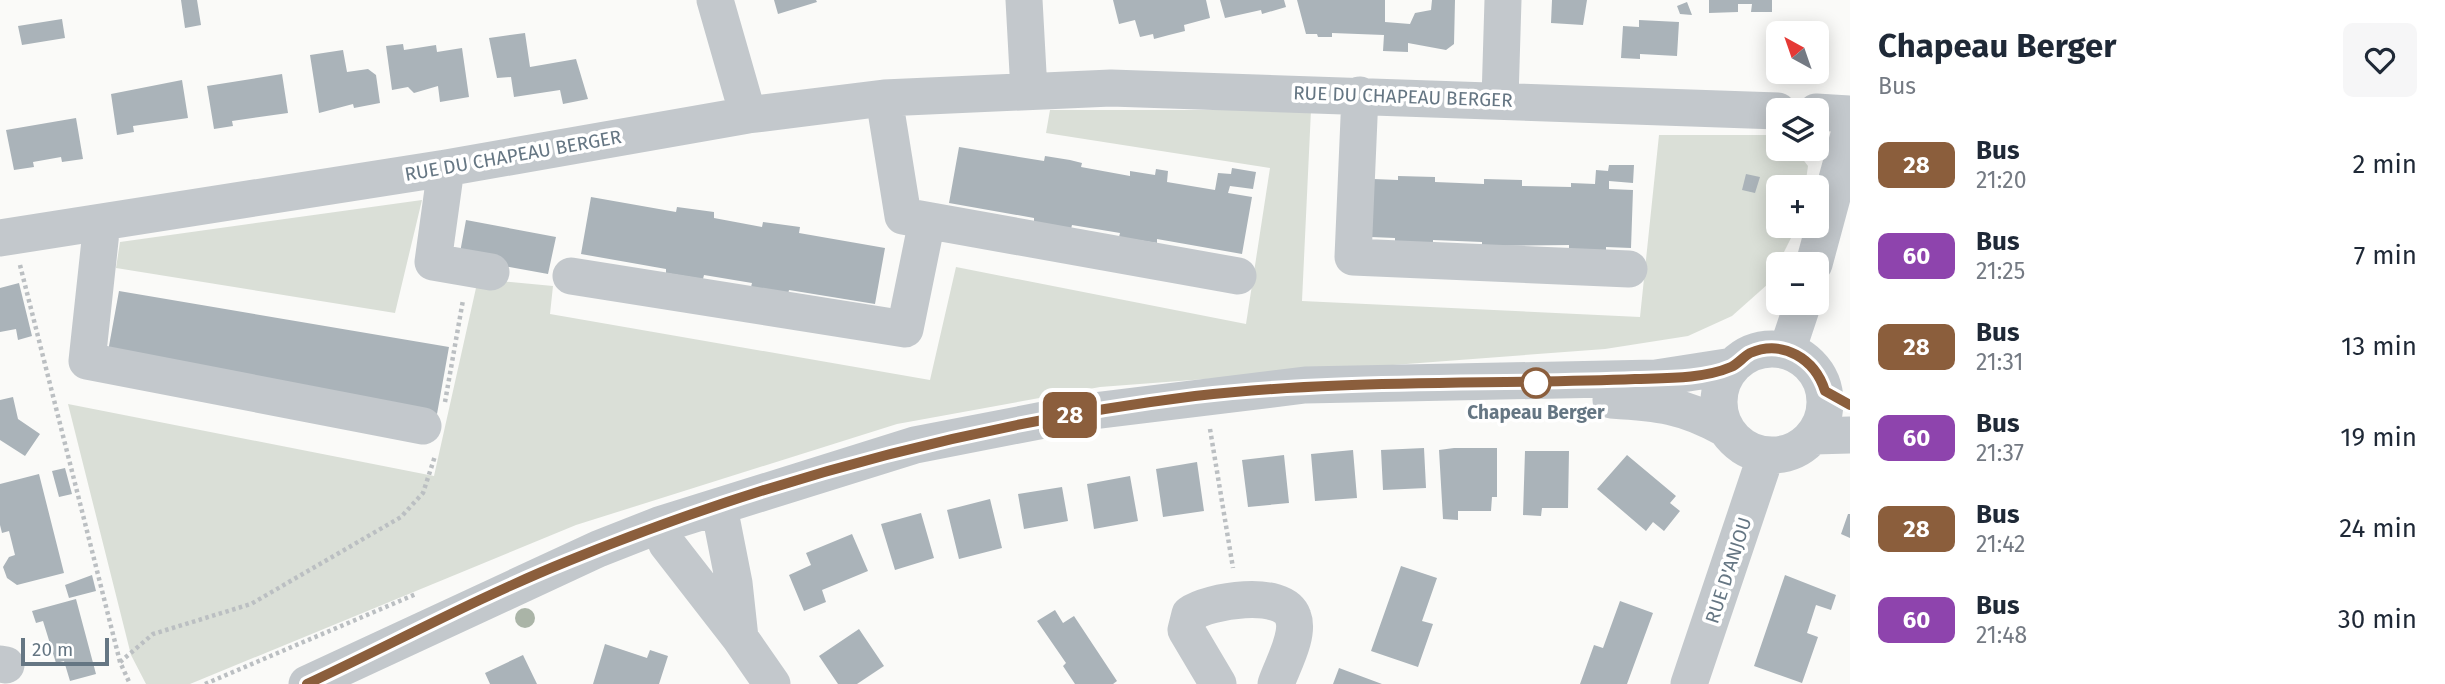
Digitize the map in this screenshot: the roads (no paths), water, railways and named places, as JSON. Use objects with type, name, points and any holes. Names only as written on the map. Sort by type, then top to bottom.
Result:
[{"type":"street","points":[[715,0],[748,115]]},
{"type":"street","points":[[1024,0],[1029,91]]},
{"type":"street","points":[[1500,99],[1503,0]]},
{"type":"street","name":"RUE DU CHAPEAU BERGER","points":[[9,246],[102,222],[446,168],[748,115],[884,99],[1111,88],[1766,110]]},
{"type":"street","points":[[1360,95],[1353,257],[1629,269]]},
{"type":"street","points":[[884,99],[903,216],[1238,276]]},
{"type":"street","points":[[1829,113],[1850,114]]},
{"type":"street","points":[[1817,252],[1850,131]]},
{"type":"street","points":[[446,168],[433,262],[480,270]]},
{"type":"street","points":[[571,276],[905,330],[927,220]]},
{"type":"street","points":[[102,222],[87,362],[431,428]]},
{"type":"street","points":[[1787,351],[1799,315]]},
{"type":"street","points":[[1726,429],[1719,403],[1720,389],[1733,366],[1752,352],[1775,349],[1787,351],[1812,366],[1837,398],[1826,407],[1814,436]]},
{"type":"street","points":[[307,684],[564,562],[659,525],[915,445],[1086,412],[1195,396],[1304,385],[1521,383],[1656,378],[1733,366]]},
{"type":"street","points":[[1521,383],[1563,394],[1677,407],[1696,412],[1726,429],[1738,444],[1766,455],[1787,453],[1814,436],[1850,435]]},
{"type":"street","name":"RUE D'ANJOU","points":[[1689,684],[1766,455]]},
{"type":"street","points":[[719,507],[732,570],[740,638]]},
{"type":"street","points":[[659,525],[667,544],[772,684]]},
{"type":"street","points":[[1218,684],[1186,630],[1189,614],[1202,605],[1272,599],[1284,605],[1293,616],[1294,632],[1276,684]]},
{"type":"place","name":"Chapeau Berger","points":[[1536,383]]}]
